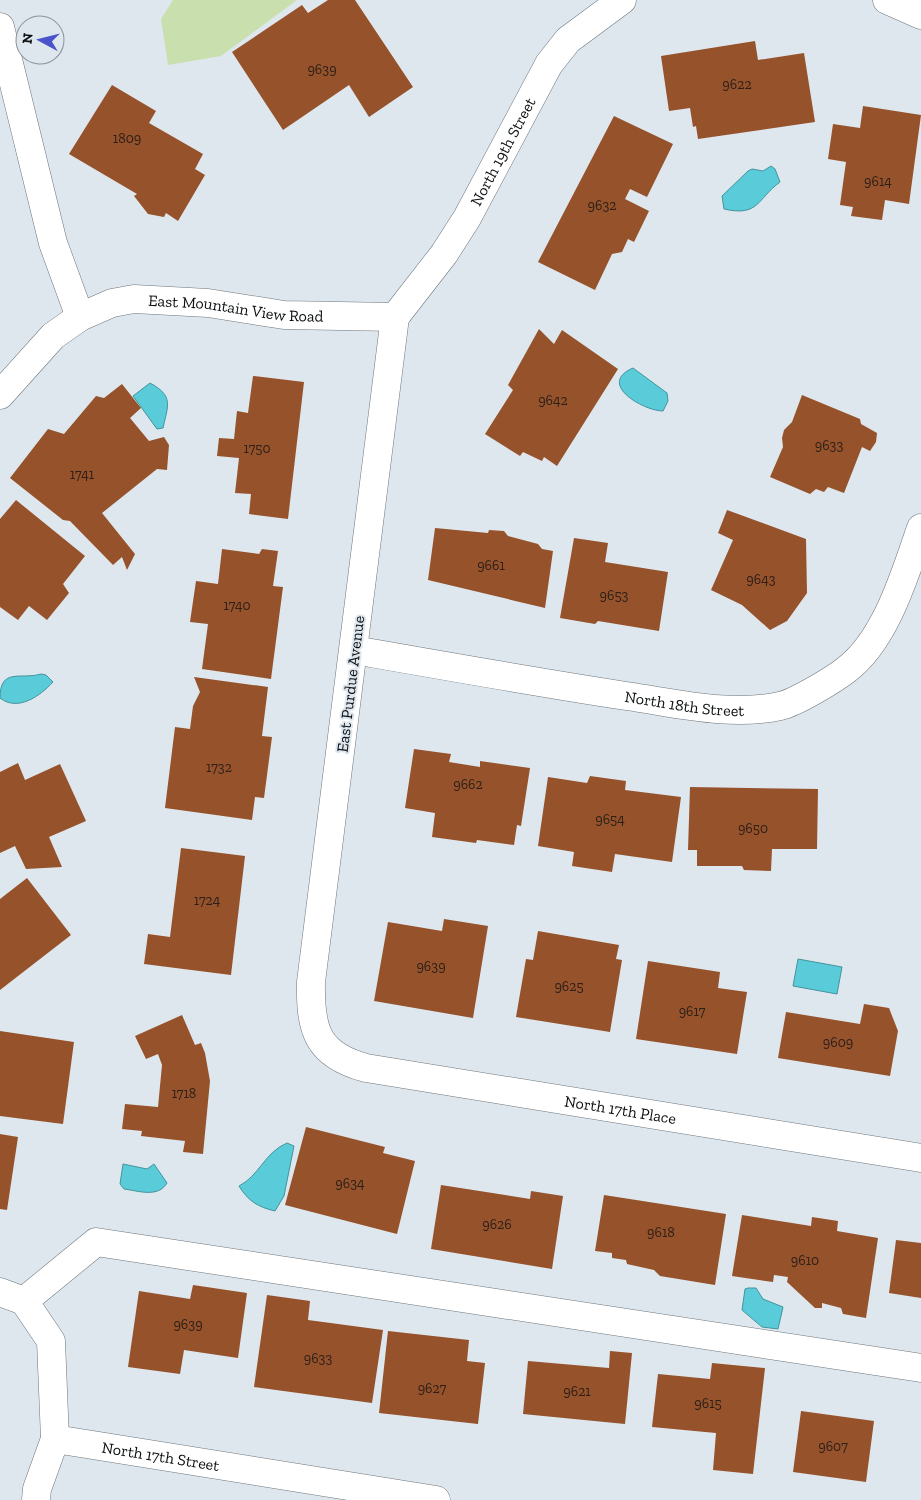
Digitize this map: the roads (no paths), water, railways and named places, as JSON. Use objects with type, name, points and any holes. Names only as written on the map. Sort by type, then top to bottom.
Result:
[{"type":"street","name":"North 19th Street","points":[[395,317],[444,254],[467,218],[549,64],[568,40],[622,0]]},
{"type":"street","points":[[887,0],[921,15]]},
{"type":"street","points":[[0,27],[52,243],[80,317]]},
{"type":"street","name":"East Mountain View Road","points":[[0,395],[52,336],[80,317],[112,303],[134,299],[208,303],[284,315],[395,317]]},
{"type":"street","name":"East Purdue Avenue","points":[[326,1048],[317,1032],[310,1010],[311,982],[395,317]]},
{"type":"street","name":"North 18th Street","points":[[354,650],[556,685],[708,708],[749,710],[782,706],[847,670],[876,639],[921,528]]},
{"type":"street","name":"North 17th Place","points":[[326,1048],[345,1062],[374,1070],[921,1158]]},
{"type":"street","points":[[36,1500],[37,1489],[55,1439],[51,1341],[12,1296],[96,1242],[921,1368]]},
{"type":"street","name":"North 17th Street","points":[[55,1439],[436,1500]]},
{"type":"water","points":[[771,166],[775,169],[780,182],[756,205],[744,211],[724,209],[722,196],[748,171],[752,169],[763,171]]},
{"type":"water","points":[[633,368],[667,393],[668,401],[663,411],[645,407],[635,402],[621,389],[619,381],[623,374]]},
{"type":"water","points":[[150,383],[163,392],[166,397],[167,407],[163,428],[157,429],[133,396]]},
{"type":"water","points":[[46,675],[53,682],[35,697],[21,703],[7,702],[0,698],[1,688],[8,678]]},
{"type":"water","points":[[798,959],[842,967],[837,994],[793,986]]},
{"type":"water","points":[[287,1143],[294,1146],[284,1196],[275,1211],[263,1208],[246,1196],[239,1186],[252,1176],[273,1152]]},
{"type":"water","points":[[123,1164],[147,1169],[154,1164],[167,1183],[159,1191],[153,1192],[124,1189],[120,1184]]},
{"type":"water","points":[[756,1288],[763,1299],[783,1307],[778,1329],[762,1327],[742,1310],[745,1289]]}]
